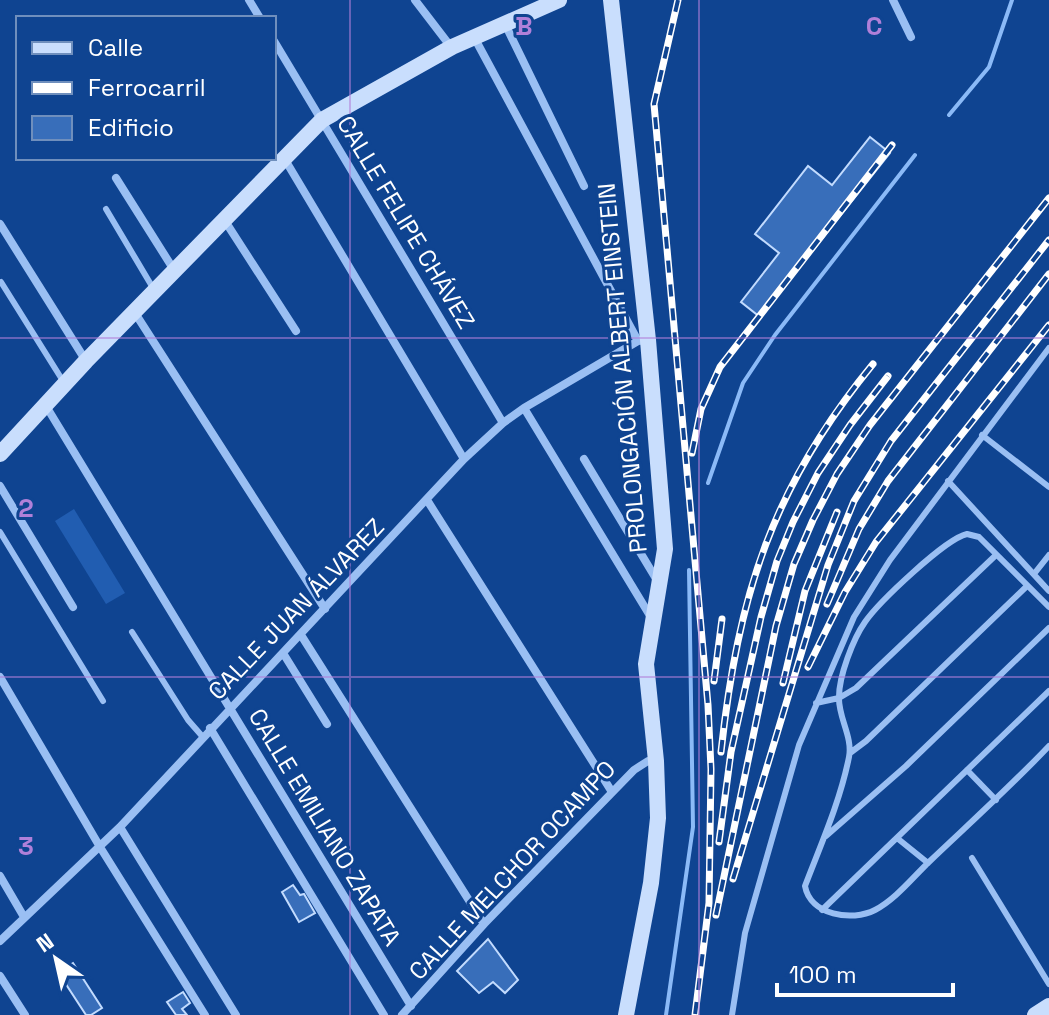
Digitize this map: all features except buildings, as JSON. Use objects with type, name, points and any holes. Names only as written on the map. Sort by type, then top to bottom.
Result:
[{"type":"main road","points":[[0,454],[86,361],[322,120],[452,47],[559,0]]},
{"type":"main road","name":"PROLONGACIÓN ALBERT EINSTEIN","points":[[611,0],[665,549],[646,664],[656,761],[658,818],[651,883],[626,1015]]},
{"type":"main road","points":[[1035,1015],[1049,1006]]},
{"type":"street","points":[[415,0],[452,47]]},
{"type":"street","points":[[893,0],[911,37]]},
{"type":"street","points":[[505,23],[584,186]]},
{"type":"street","points":[[474,37],[643,340]]},
{"type":"street","name":"CALLE FELIPE CHÁVEZ","points":[[276,44],[503,423]]},
{"type":"street","points":[[284,157],[464,459]]},
{"type":"street","points":[[116,178],[174,270]]},
{"type":"street","points":[[225,221],[296,331]]},
{"type":"street","points":[[0,224],[86,361]]},
{"type":"street","points":[[135,313],[325,609]]},
{"type":"street","name":"CALLE JUAN ÁLVAREZ","points":[[0,941],[120,827],[464,459],[524,408],[643,340]]},
{"type":"street","name":"CALLE EMILIANO ZAPATA","points":[[46,406],[411,1006]]},
{"type":"street","points":[[524,408],[653,621]]},
{"type":"street","points":[[584,459],[660,584]]},
{"type":"street","points":[[0,486],[73,607]]},
{"type":"street","points":[[427,500],[612,792]]},
{"type":"street","points":[[301,635],[484,924]]},
{"type":"street","points":[[283,653],[327,724]]},
{"type":"street","points":[[0,677],[100,847],[205,1015]]},
{"type":"street","points":[[210,728],[384,1015]]},
{"type":"street","name":"CALLE MELCHOR OCAMPO","points":[[402,1015],[484,924],[612,792],[639,766],[656,761]]},
{"type":"street","points":[[120,827],[236,1015]]},
{"type":"street","points":[[0,876],[24,917]]},
{"type":"street","points":[[0,976],[25,1015]]},
{"type":"lane","points":[[106,209],[155,291]]},
{"type":"lane","points":[[1,282],[65,384]]},
{"type":"lane","points":[[732,1015],[745,933],[799,745],[870,587],[982,435],[1048,352]]},
{"type":"lane","points":[[982,435],[1049,487]]},
{"type":"lane","points":[[948,481],[1049,591]]},
{"type":"lane","points":[[0,532],[103,701]]},
{"type":"lane","points":[[1049,607],[973,534],[960,536],[947,544],[865,622],[848,658],[839,698],[850,753],[837,803],[805,886],[810,900],[822,910],[854,917],[887,903],[1049,746]]},
{"type":"lane","points":[[816,703],[839,698],[861,684],[996,555]]},
{"type":"lane","points":[[1034,574],[1049,555]]},
{"type":"lane","points":[[850,753],[1027,586]]},
{"type":"lane","points":[[823,838],[906,766],[1049,628]]},
{"type":"lane","points":[[132,632],[188,720],[202,736]]},
{"type":"lane","points":[[822,910],[1049,691]]},
{"type":"lane","points":[[967,770],[996,800]]},
{"type":"lane","points":[[897,838],[928,863]]},
{"type":"lane","points":[[972,858],[1049,984]]},
{"type":"shaded area","points":[[74,509],[125,593],[106,604],[55,521]]},
{"type":"waterway","points":[[949,115],[989,67],[1012,0]]},
{"type":"waterway","points":[[708,483],[743,383],[775,335],[915,155]]},
{"type":"waterway","points":[[666,1015],[693,827],[689,570]]},
{"type":"railway","points":[[678,0],[654,104],[708,705],[711,769],[709,903],[695,1015]]},
{"type":"railway","points":[[692,453],[701,409],[720,367],[892,145]]},
{"type":"railway","points":[[716,915],[776,626],[794,564],[813,520],[837,474],[870,425],[1049,198]]},
{"type":"railway","points":[[733,879],[828,565],[854,501],[891,441],[1049,240]]},
{"type":"railway","points":[[827,604],[859,529],[888,481],[1049,274]]},
{"type":"railway","points":[[808,667],[845,592],[876,542],[1049,325]]},
{"type":"railway","points":[[721,752],[738,642],[766,545],[785,499],[809,454],[873,364]]},
{"type":"railway","points":[[719,842],[731,752],[761,617],[777,561],[818,473],[888,376]]},
{"type":"railway","points":[[783,683],[805,591],[837,512]]},
{"type":"railway","points":[[714,681],[722,619]]}]
